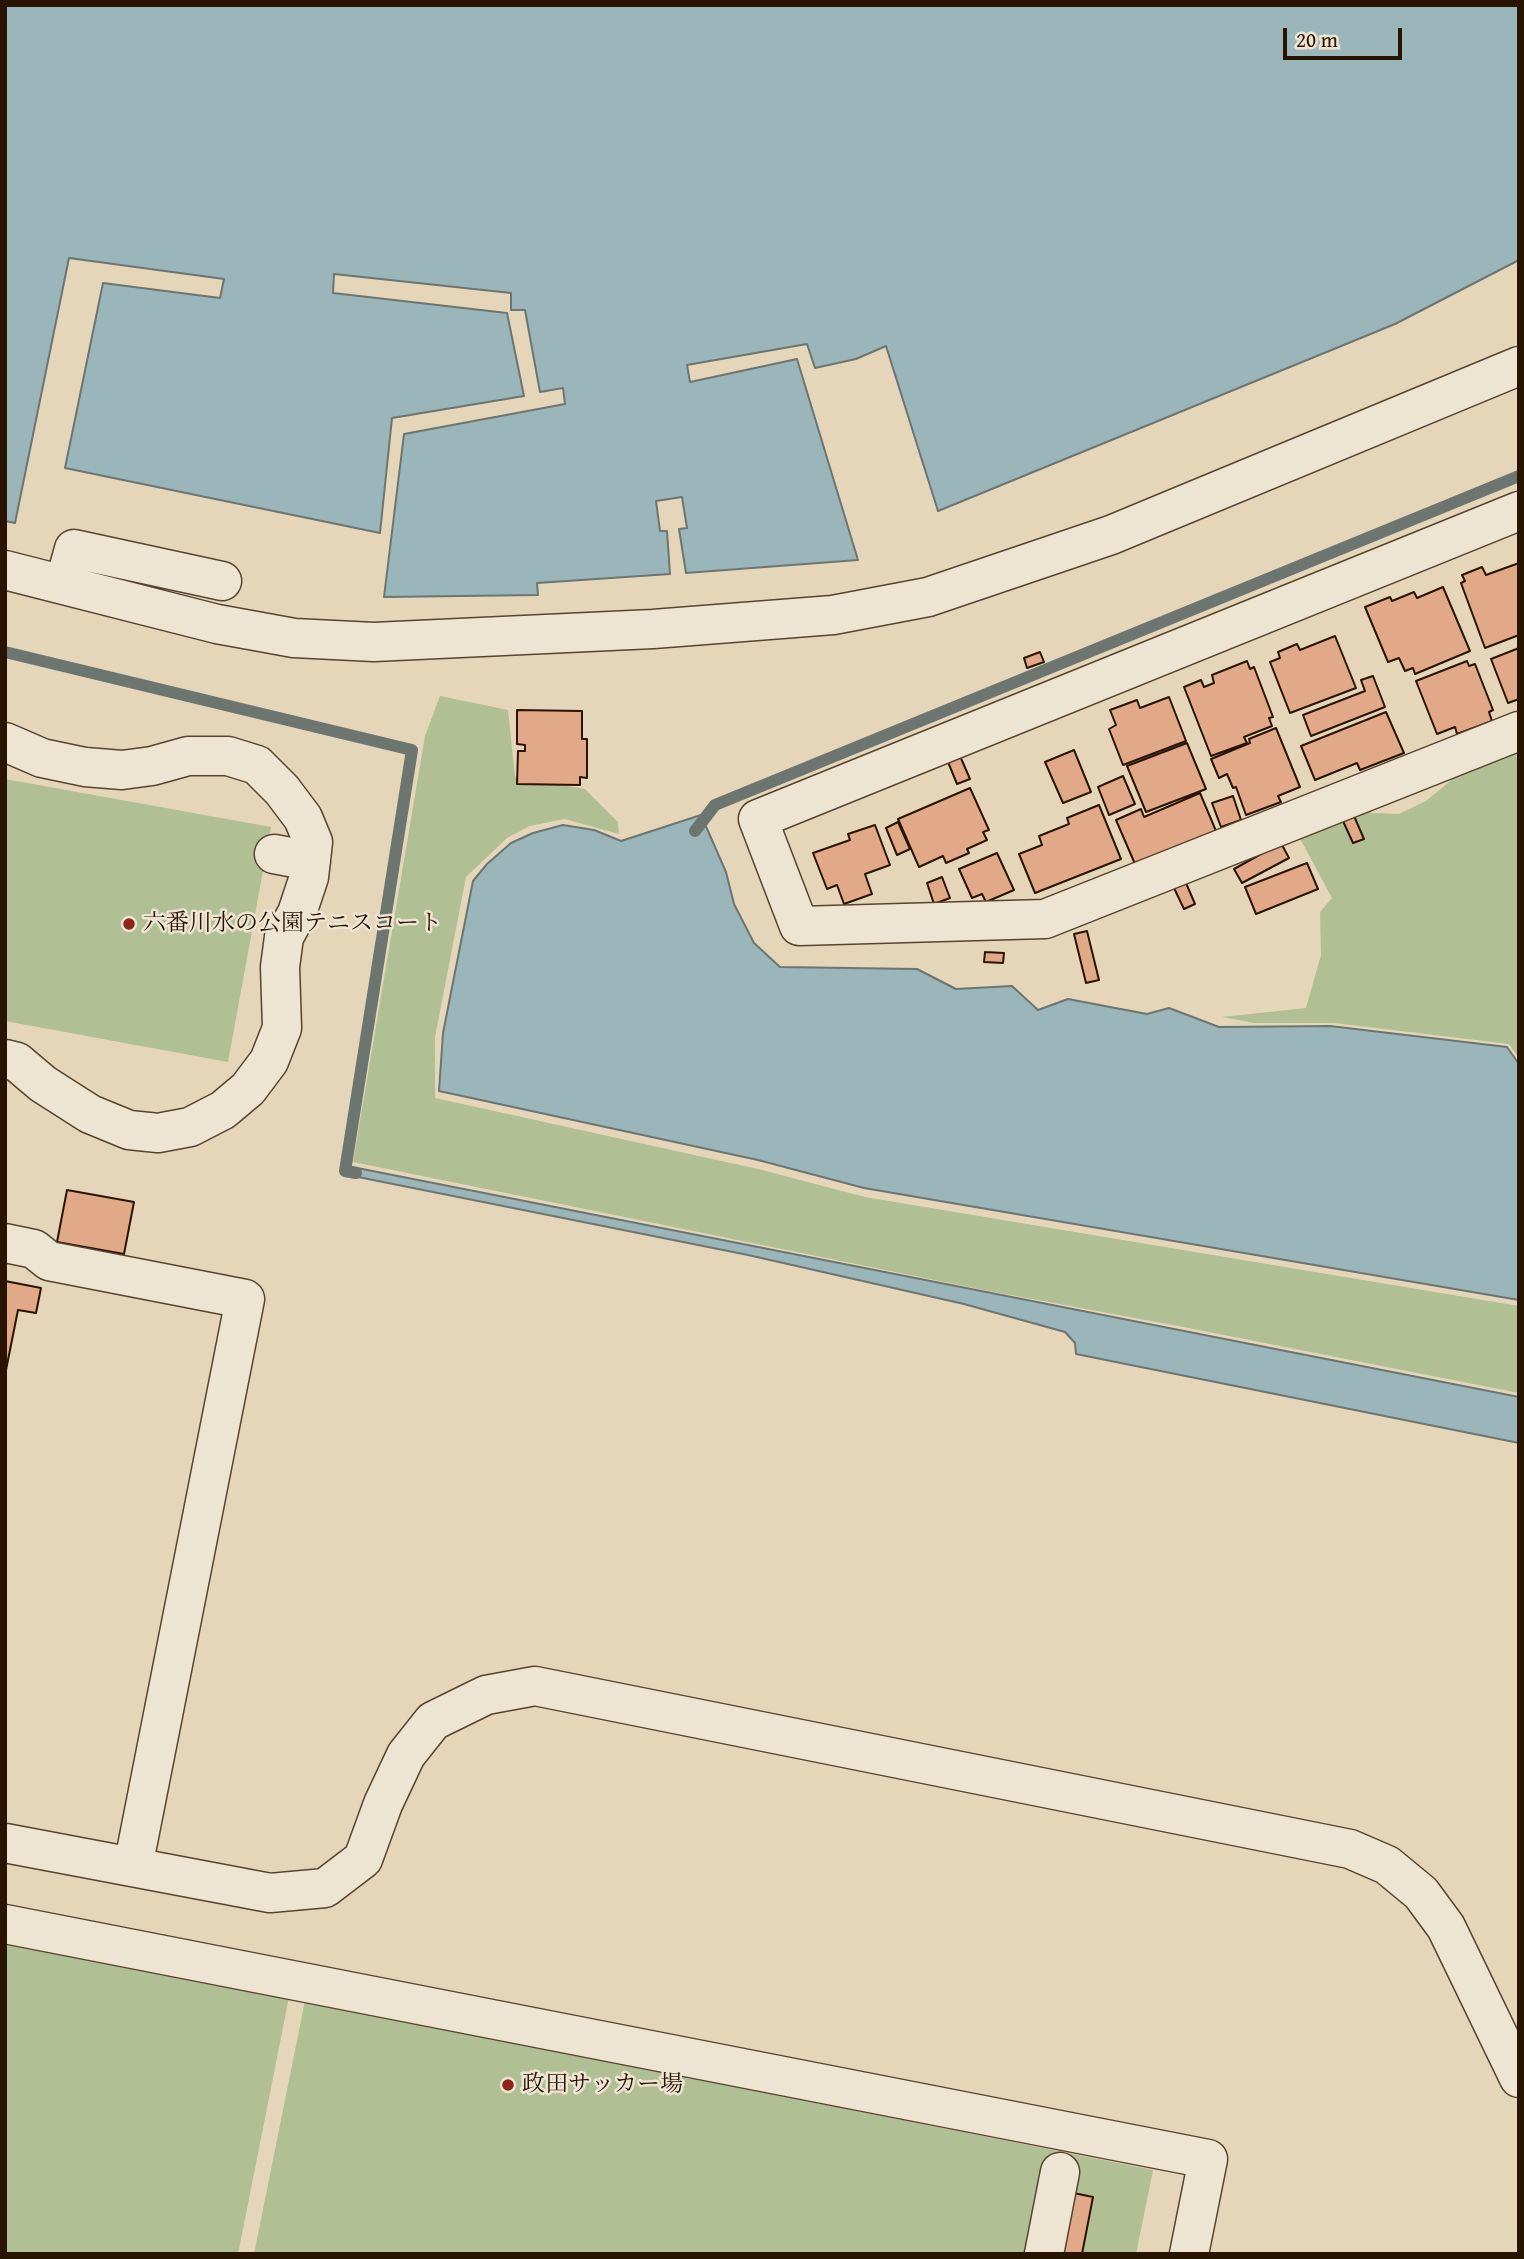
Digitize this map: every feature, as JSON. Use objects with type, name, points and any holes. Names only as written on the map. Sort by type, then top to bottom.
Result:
[{"type":"street","points":[[5,570],[230,626],[294,638],[374,642],[653,629],[833,615],[929,597],[1111,535],[1519,366]]},
{"type":"street","points":[[1519,511],[758,819],[799,926],[1045,919],[1519,731]]},
{"type":"street","points":[[64,585],[74,548],[222,582]]},
{"type":"street","points":[[5,742],[42,758],[60,773],[85,767],[122,770],[152,766],[188,756],[228,755],[257,765],[282,790],[303,818],[313,842],[309,877],[298,913],[284,937],[280,967],[282,1028],[269,1061],[248,1089],[223,1110],[190,1127],[158,1133],[129,1130],[90,1114],[43,1084],[17,1062],[6,1045]]},
{"type":"street","points":[[274,854],[311,861]]},
{"type":"street","points":[[5,1243],[34,1249],[49,1261],[245,1299],[133,1867]]},
{"type":"street","points":[[5,1843],[270,1894],[326,1888],[363,1859],[383,1804],[406,1755],[433,1721],[486,1695],[535,1686],[1350,1849],[1387,1865],[1421,1893],[1446,1927],[1519,2078]]},
{"type":"street","points":[[5,1924],[1208,2159],[1189,2254]]},
{"type":"street","points":[[1044,2254],[1060,2172]]},
{"type":"green space","points":[[440,696],[508,710],[515,777],[585,789],[618,822],[619,834],[565,819],[530,826],[507,838],[466,877],[435,1037],[435,1098],[758,1169],[865,1197],[1519,1306],[1519,1393],[989,1291],[353,1162],[425,736]]},
{"type":"green space","points":[[1519,747],[1519,1058],[1509,1044],[1334,1023],[1254,1023],[1222,1017],[1306,1008],[1321,955],[1320,912],[1332,898],[1297,833],[1357,805],[1372,813],[1399,814],[1426,801],[1455,777]]},
{"type":"green space","name":"六番川水の公園テニスコート","points":[[5,779],[271,827],[228,1062],[5,1021]]},
{"type":"green space","points":[[5,1941],[289,1997],[238,2254],[5,2254]]},
{"type":"green space","name":"政田サッカー場","points":[[305,2001],[1153,2170],[1136,2254],[254,2254]]},
{"type":"water","points":[[5,5],[1519,5],[1519,260],[1395,324],[938,511],[886,346],[856,359],[815,368],[807,344],[687,365],[690,382],[797,359],[858,560],[686,573],[679,529],[687,528],[682,497],[656,501],[660,531],[667,531],[670,574],[537,583],[538,595],[384,597],[404,434],[565,404],[563,388],[540,392],[525,310],[511,310],[511,293],[334,274],[333,293],[507,313],[524,396],[392,418],[380,533],[65,468],[103,283],[220,298],[224,279],[69,258],[15,523],[5,521]]},
{"type":"water","points":[[701,815],[726,872],[734,904],[754,943],[780,967],[917,969],[956,989],[1012,986],[1038,1010],[1068,999],[1147,1014],[1169,1008],[1219,1027],[1330,1026],[1507,1047],[1519,1064],[1519,1300],[864,1188],[758,1160],[439,1091],[443,1033],[473,881],[487,864],[511,843],[533,833],[563,825],[594,830],[621,841]]},
{"type":"water","points":[[342,1165],[1519,1397],[1519,1443],[1076,1354],[1075,1343],[1065,1332],[964,1304],[748,1255],[343,1174]]},
{"type":"building","points":[[1519,563],[1519,635],[1485,648],[1461,583],[1465,581],[1462,575],[1482,567],[1486,575]]},
{"type":"building","points":[[1443,587],[1470,651],[1415,674],[1413,668],[1405,671],[1399,658],[1388,662],[1365,607],[1390,597],[1392,601],[1414,592],[1417,598]]},
{"type":"building","points":[[1335,636],[1356,688],[1290,713],[1270,662],[1280,658],[1278,652],[1297,644],[1300,650]]},
{"type":"building","points":[[1519,648],[1519,699],[1508,703],[1491,659]]},
{"type":"building","points":[[1040,652],[1044,662],[1027,668],[1024,658]]},
{"type":"building","points":[[1247,661],[1250,669],[1254,667],[1273,717],[1269,718],[1272,726],[1244,737],[1247,743],[1211,756],[1184,687],[1201,680],[1204,687],[1214,683],[1212,675]]},
{"type":"building","points":[[1467,661],[1469,666],[1475,664],[1493,710],[1489,712],[1492,721],[1457,734],[1455,727],[1437,734],[1416,681]]},
{"type":"building","points":[[1373,676],[1385,707],[1311,736],[1303,715],[1365,691],[1361,680]]},
{"type":"building","points":[[1169,697],[1186,741],[1123,765],[1109,729],[1116,725],[1110,710],[1137,700],[1140,708]]},
{"type":"building","points":[[517,710],[582,711],[582,739],[587,739],[587,778],[580,777],[580,785],[517,784],[518,751],[525,751],[525,745],[517,744]]},
{"type":"building","points":[[1386,712],[1404,753],[1360,770],[1357,763],[1315,780],[1301,746]]},
{"type":"building","points":[[1276,728],[1300,787],[1278,796],[1281,802],[1246,815],[1236,787],[1233,788],[1227,774],[1219,778],[1211,759],[1250,743],[1249,739]]},
{"type":"building","points":[[1187,743],[1206,789],[1146,812],[1127,766]]},
{"type":"building","points":[[1074,750],[1091,792],[1063,803],[1045,762]]},
{"type":"building","points":[[960,756],[970,779],[957,784],[948,762]]},
{"type":"building","points":[[1123,776],[1135,804],[1109,815],[1098,787]]},
{"type":"building","points":[[970,788],[989,830],[983,832],[987,840],[967,849],[969,853],[946,863],[943,856],[919,867],[898,819]]},
{"type":"building","points":[[1200,793],[1216,831],[1135,864],[1116,820],[1141,809],[1144,817]]},
{"type":"building","points":[[1233,796],[1241,820],[1221,827],[1212,803]]},
{"type":"building","points":[[1099,805],[1121,859],[1035,893],[1019,854],[1042,845],[1039,836],[1069,824],[1067,818]]},
{"type":"building","points":[[1354,816],[1364,839],[1353,843],[1343,821]]},
{"type":"building","points":[[898,822],[910,849],[897,855],[886,828]]},
{"type":"building","points":[[875,825],[890,865],[865,874],[872,894],[844,904],[837,885],[827,889],[813,853],[850,840],[848,834]]},
{"type":"building","points":[[1281,843],[1289,858],[1242,883],[1234,869]]},
{"type":"building","points":[[997,853],[1014,890],[986,902],[982,894],[972,898],[959,869]]},
{"type":"building","points":[[1307,863],[1318,889],[1256,914],[1245,887]]},
{"type":"building","points":[[942,877],[950,898],[934,904],[927,883]]},
{"type":"building","points":[[1186,883],[1195,904],[1184,909],[1174,888]]},
{"type":"building","points":[[1087,931],[1099,980],[1086,983],[1074,934]]},
{"type":"building","points":[[985,952],[1004,953],[1003,963],[984,962]]},
{"type":"building","points":[[67,1190],[134,1202],[124,1254],[57,1242]]},
{"type":"building","points":[[5,1281],[41,1288],[36,1313],[18,1310],[5,1375]]},
{"type":"building","points":[[1064,2191],[1093,2197],[1082,2254],[1052,2254]]},
{"type":"waterway","points":[[695,831],[715,805],[1519,476]]},
{"type":"waterway","points":[[5,652],[412,750],[345,1171],[356,1173]]},
{"type":"place","name":"六番川水の公園テニスコート","points":[[129,924]]},
{"type":"place","name":"政田サッカー場","points":[[508,2085]]}]
